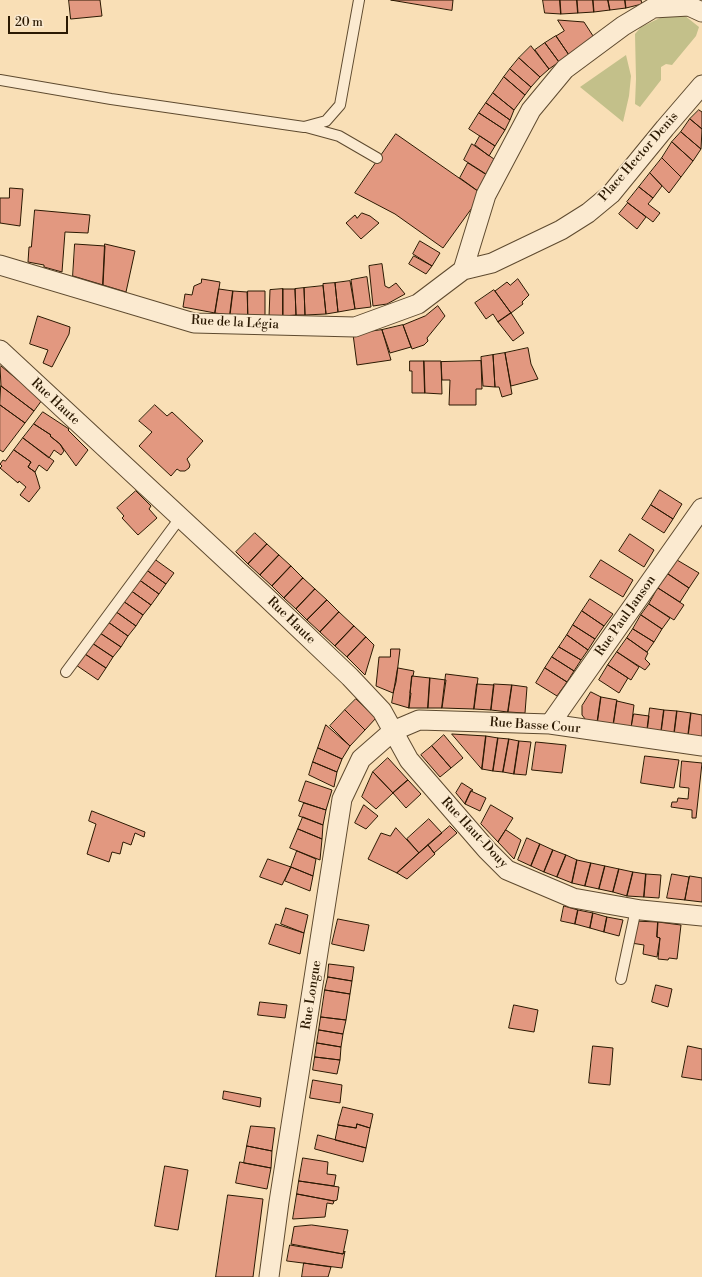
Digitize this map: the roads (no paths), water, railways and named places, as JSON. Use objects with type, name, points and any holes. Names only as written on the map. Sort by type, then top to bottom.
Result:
[{"type":"street","points":[[463,270],[486,195],[531,110],[565,69],[623,26],[654,8],[689,6],[702,12]]},
{"type":"street","name":"Place Hector Denis","points":[[463,270],[492,263],[561,230],[588,213],[611,194],[702,85]]},
{"type":"street","name":"Rue de la Légia","points":[[0,265],[194,324],[355,327],[418,304],[463,270]]},
{"type":"street","name":"Rue Haute","points":[[0,350],[350,677],[382,711],[393,731]]},
{"type":"street","name":"Rue Paul Janson","points":[[550,724],[702,508]]},
{"type":"street","name":"Rue Basse Cour","points":[[393,731],[419,720],[550,724],[702,746]]},
{"type":"street","name":"Rue Haut-Douy","points":[[393,731],[408,760],[487,850],[507,870],[573,898],[636,909],[702,916]]},
{"type":"street","name":"Rue Longue","points":[[269,1277],[279,1202],[342,799],[361,759],[393,731]]},
{"type":"lane","points":[[304,127],[326,121],[340,105],[358,0]]},
{"type":"lane","points":[[0,80],[111,99],[304,127],[339,136],[376,158]]},
{"type":"lane","points":[[66,672],[180,518]]},
{"type":"lane","points":[[621,979],[636,909]]}]
